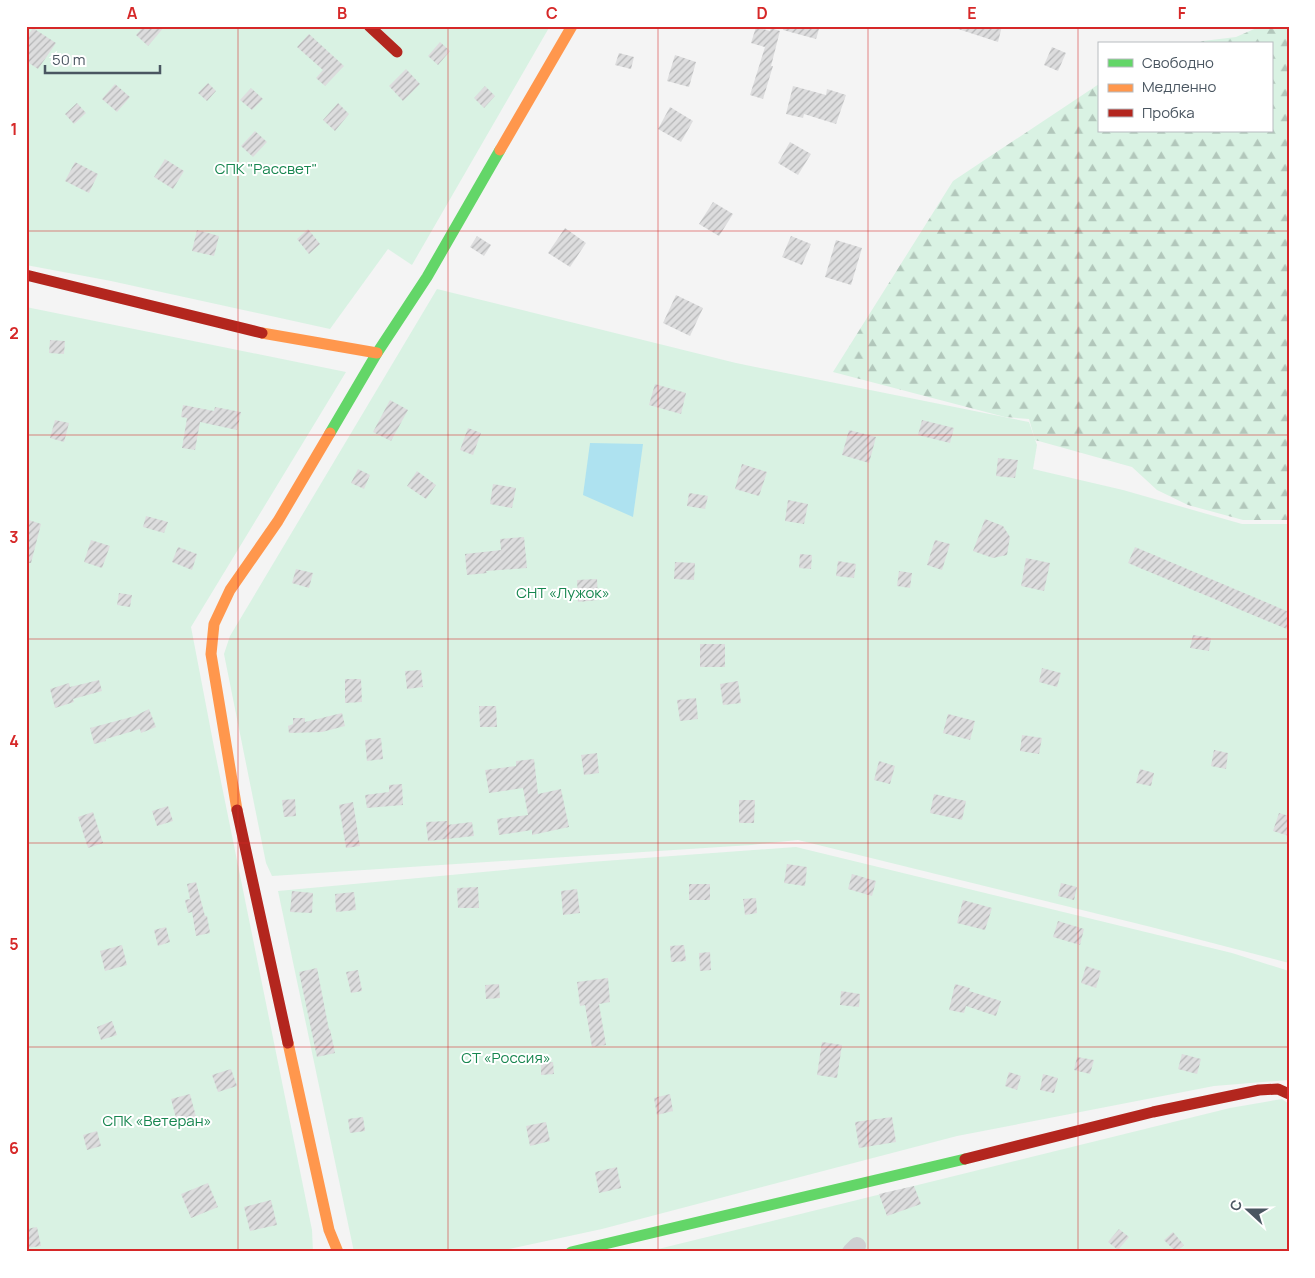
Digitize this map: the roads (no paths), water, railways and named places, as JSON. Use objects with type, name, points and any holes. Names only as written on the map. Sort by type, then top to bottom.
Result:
[{"type":"street","points":[[369,26],[397,52]]},
{"type":"street","points":[[338,1252],[329,1230],[238,814],[211,654],[214,624],[230,590],[278,521],[377,353],[427,276],[572,26]]},
{"type":"street","points":[[26,275],[277,337],[377,353]]},
{"type":"street","points":[[571,1252],[1013,1148],[1153,1112],[1259,1090],[1278,1089],[1289,1094]]},
{"type":"water","points":[[590,443],[643,444],[633,517],[583,495]]},
{"type":"park label","name":"СПК \"Рассвет\"","points":[[266,169]]},
{"type":"park label","name":"СНТ «Лужок»","points":[[563,593]]},
{"type":"park label","name":"СТ «Россия»","points":[[506,1058]]},
{"type":"park label","name":"СПК «Ветеран»","points":[[157,1121]]}]
